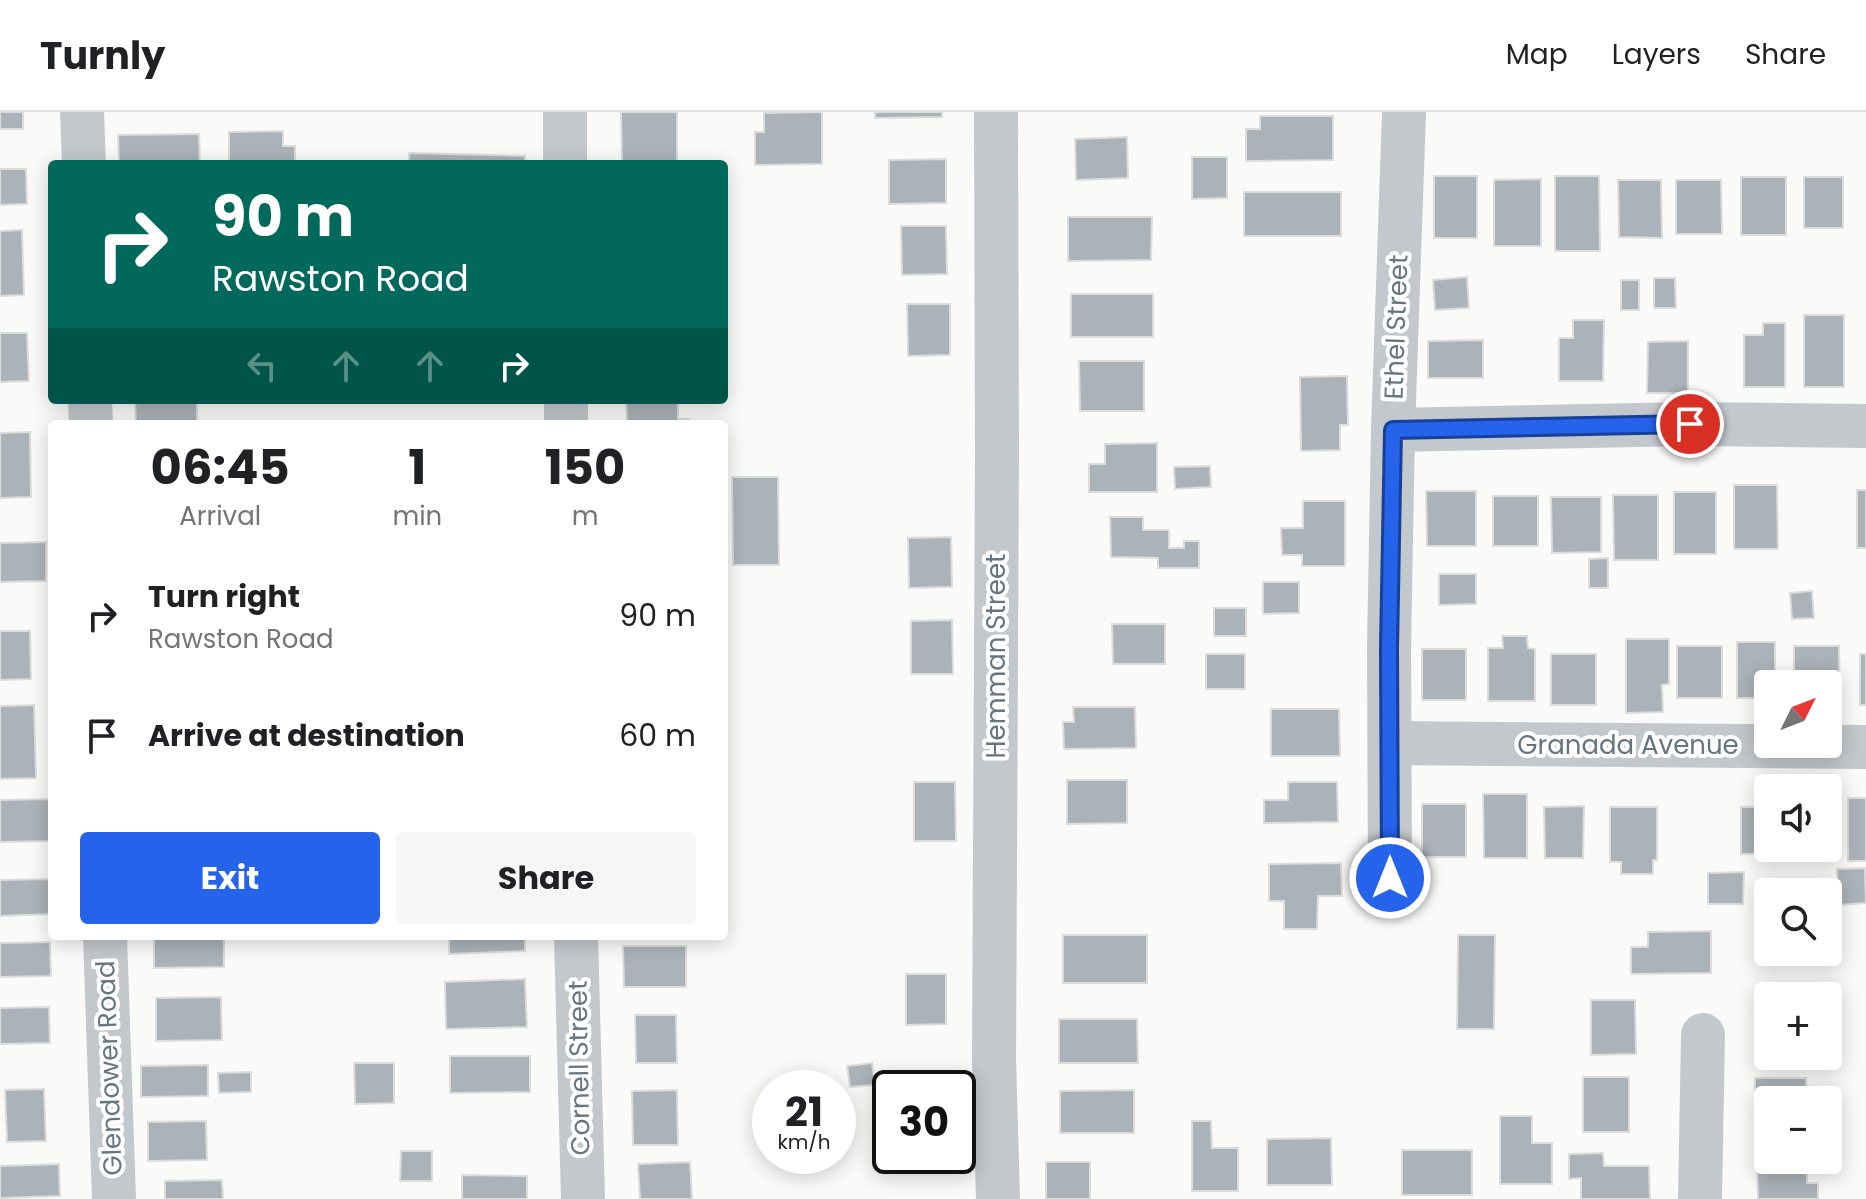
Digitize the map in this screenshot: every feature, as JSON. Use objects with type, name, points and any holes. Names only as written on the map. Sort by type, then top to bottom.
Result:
[{"type":"street","points":[[82,112],[84,160]]},
{"type":"street","points":[[565,112],[565,160]]},
{"type":"street","name":"Hemman Street","points":[[996,112],[994,1059],[998,1199]]},
{"type":"street","name":"Ethel Street","points":[[1390,878],[1389,648],[1404,112]]},
{"type":"street","points":[[1393,430],[1690,424],[1866,426]]},
{"type":"street","name":"Granada Avenue","points":[[1390,743],[1866,747]]},
{"type":"street","name":"Glendower Road","points":[[105,940],[114,1199]]},
{"type":"street","name":"Cornell Street","points":[[576,940],[583,1199]]},
{"type":"street","points":[[1700,1199],[1703,1035]]},
{"type":"building","points":[[0,112],[23,112],[23,129],[0,129]]},
{"type":"building","points":[[621,112],[677,112],[677,160],[622,160]]},
{"type":"building","points":[[822,112],[822,164],[755,165],[755,132],[764,132],[764,113]]},
{"type":"building","points":[[875,112],[942,112],[942,117],[875,118]]},
{"type":"building","points":[[1260,116],[1333,116],[1333,160],[1246,161],[1246,129],[1260,129]]},
{"type":"building","points":[[283,131],[283,146],[295,146],[295,160],[229,160],[229,132]]},
{"type":"building","points":[[199,134],[200,160],[119,160],[118,135]]},
{"type":"building","points":[[1127,137],[1128,178],[1076,180],[1075,139]]},
{"type":"building","points":[[409,153],[525,156],[525,160],[409,160]]},
{"type":"building","points":[[1192,157],[1227,157],[1227,198],[1192,199]]},
{"type":"building","points":[[946,159],[946,203],[889,204],[889,160]]},
{"type":"building","points":[[0,169],[26,169],[27,204],[0,205]]},
{"type":"building","points":[[1434,176],[1477,176],[1477,238],[1434,238]]},
{"type":"building","points":[[1555,176],[1599,176],[1600,251],[1555,251]]},
{"type":"building","points":[[1741,177],[1786,177],[1786,235],[1741,235]]},
{"type":"building","points":[[1804,177],[1843,177],[1843,228],[1804,228]]},
{"type":"building","points":[[1541,179],[1541,246],[1494,246],[1494,180]]},
{"type":"building","points":[[1618,180],[1661,180],[1662,238],[1619,237]]},
{"type":"building","points":[[1676,180],[1721,180],[1722,234],[1676,234]]},
{"type":"building","points":[[1244,192],[1341,192],[1341,236],[1244,236]]},
{"type":"building","points":[[1068,217],[1152,217],[1151,260],[1068,261]]},
{"type":"building","points":[[901,226],[946,226],[947,274],[902,275]]},
{"type":"building","points":[[22,230],[24,295],[0,296],[0,231]]},
{"type":"building","points":[[1467,277],[1469,308],[1435,310],[1433,280]]},
{"type":"building","points":[[1654,278],[1675,278],[1676,308],[1654,308]]},
{"type":"building","points":[[1621,280],[1639,280],[1639,310],[1621,310]]},
{"type":"building","points":[[1071,294],[1153,294],[1153,337],[1071,337]]},
{"type":"building","points":[[907,304],[950,304],[950,355],[908,356]]},
{"type":"building","points":[[1804,315],[1844,315],[1844,387],[1804,387]]},
{"type":"building","points":[[1573,320],[1604,320],[1603,381],[1559,381],[1559,338],[1573,338]]},
{"type":"building","points":[[1763,323],[1785,323],[1785,387],[1744,387],[1744,335],[1763,335]]},
{"type":"building","points":[[0,333],[27,333],[29,381],[0,382]]},
{"type":"building","points":[[1483,340],[1483,378],[1428,378],[1428,341]]},
{"type":"building","points":[[1688,341],[1688,393],[1647,393],[1648,342]]},
{"type":"building","points":[[1079,361],[1144,361],[1144,411],[1080,411]]},
{"type":"building","points":[[1347,376],[1348,425],[1340,425],[1340,450],[1301,451],[1300,377]]},
{"type":"building","points":[[135,404],[197,404],[197,420],[136,420]]},
{"type":"building","points":[[626,404],[678,404],[678,419],[689,419],[689,420],[627,420]]},
{"type":"building","points":[[30,432],[31,497],[0,498],[0,433]]},
{"type":"building","points":[[1157,443],[1157,492],[1089,492],[1089,464],[1105,464],[1105,444]]},
{"type":"building","points":[[1210,466],[1211,487],[1175,489],[1174,467]]},
{"type":"building","points":[[732,477],[778,477],[779,565],[733,565]]},
{"type":"building","points":[[1734,485],[1777,485],[1778,549],[1734,549]]},
{"type":"building","points":[[1857,490],[1866,490],[1866,548],[1857,548]]},
{"type":"building","points":[[1426,491],[1476,491],[1476,546],[1427,546]]},
{"type":"building","points":[[1674,492],[1716,492],[1716,554],[1674,554]]},
{"type":"building","points":[[1613,495],[1658,495],[1658,560],[1614,560]]},
{"type":"building","points":[[1493,496],[1538,496],[1538,546],[1493,546]]},
{"type":"building","points":[[1551,497],[1601,497],[1601,552],[1552,553]]},
{"type":"building","points":[[1303,501],[1345,501],[1345,566],[1302,566],[1302,555],[1282,555],[1281,528],[1303,528]]},
{"type":"building","points":[[1110,517],[1143,517],[1143,530],[1169,530],[1169,548],[1184,548],[1184,541],[1199,541],[1199,568],[1158,568],[1158,558],[1111,557]]},
{"type":"building","points":[[951,537],[952,587],[909,588],[908,538]]},
{"type":"building","points":[[46,542],[46,581],[0,582],[0,543]]},
{"type":"building","points":[[1608,558],[1608,588],[1589,588],[1589,559]]},
{"type":"building","points":[[1439,574],[1476,574],[1476,604],[1439,605]]},
{"type":"building","points":[[1263,582],[1299,582],[1299,613],[1263,614]]},
{"type":"building","points":[[1812,591],[1814,618],[1792,619],[1790,593]]},
{"type":"building","points":[[1214,608],[1246,608],[1246,636],[1214,636]]},
{"type":"building","points":[[952,620],[953,674],[911,674],[911,621]]},
{"type":"building","points":[[1112,624],[1165,624],[1165,664],[1113,664]]},
{"type":"building","points":[[0,631],[30,631],[31,679],[0,680]]},
{"type":"building","points":[[1502,636],[1527,636],[1528,648],[1535,649],[1535,701],[1488,701],[1488,648],[1503,648]]},
{"type":"building","points":[[1626,639],[1669,639],[1669,684],[1662,685],[1663,712],[1626,713]]},
{"type":"building","points":[[1737,642],[1775,642],[1775,670],[1754,670],[1754,698],[1737,698]]},
{"type":"building","points":[[1677,646],[1722,646],[1722,698],[1677,698]]},
{"type":"building","points":[[1794,646],[1839,646],[1839,670],[1794,670]]},
{"type":"building","points":[[1422,649],[1466,649],[1466,700],[1422,700]]},
{"type":"building","points":[[1206,654],[1245,654],[1245,689],[1206,689]]},
{"type":"building","points":[[1551,654],[1596,654],[1596,705],[1551,705]]},
{"type":"building","points":[[1860,654],[1866,654],[1866,705],[1860,705]]},
{"type":"building","points":[[34,705],[36,778],[0,779],[0,706]]},
{"type":"building","points":[[1073,707],[1135,707],[1136,748],[1064,749],[1063,722],[1074,722]]},
{"type":"building","points":[[1271,709],[1339,709],[1340,756],[1271,756]]},
{"type":"building","points":[[1067,780],[1127,780],[1127,823],[1067,824]]},
{"type":"building","points":[[914,782],[955,782],[956,841],[914,841]]},
{"type":"building","points":[[1288,782],[1337,782],[1338,822],[1264,823],[1264,800],[1288,800]]},
{"type":"building","points":[[1483,794],[1527,794],[1527,858],[1484,858]]},
{"type":"building","points":[[1848,798],[1866,798],[1866,861],[1848,861]]},
{"type":"building","points":[[48,799],[48,841],[0,842],[0,800]]},
{"type":"building","points":[[1422,804],[1466,804],[1466,857],[1422,857]]},
{"type":"building","points":[[1584,806],[1583,858],[1545,858],[1544,807]]},
{"type":"building","points":[[1610,807],[1657,807],[1657,860],[1653,860],[1653,874],[1621,874],[1621,862],[1610,862]]},
{"type":"building","points":[[1741,807],[1754,807],[1754,854],[1741,854]]},
{"type":"building","points":[[1341,863],[1342,896],[1318,896],[1317,929],[1284,929],[1284,901],[1269,901],[1269,864]]},
{"type":"building","points":[[1865,868],[1866,903],[1842,905],[1842,878],[1837,878],[1837,869]]},
{"type":"building","points":[[1744,872],[1743,904],[1708,904],[1708,873]]},
{"type":"building","points":[[48,879],[48,914],[0,916],[0,880]]},
{"type":"building","points":[[1711,931],[1711,973],[1631,974],[1631,947],[1648,947],[1648,932]]},
{"type":"building","points":[[1063,935],[1147,935],[1147,983],[1063,983]]},
{"type":"building","points":[[1458,935],[1495,935],[1494,1029],[1457,1029]]},
{"type":"building","points":[[154,940],[224,940],[224,967],[154,968]]},
{"type":"building","points":[[449,940],[525,940],[525,951],[449,954]]},
{"type":"building","points":[[50,942],[51,976],[0,977],[0,943]]},
{"type":"building","points":[[623,946],[686,946],[686,987],[624,987]]},
{"type":"building","points":[[906,974],[946,974],[946,1024],[906,1025]]},
{"type":"building","points":[[525,979],[527,1027],[446,1029],[445,982]]},
{"type":"building","points":[[221,997],[222,1040],[156,1041],[156,998]]},
{"type":"building","points":[[1591,1000],[1635,1000],[1636,1054],[1591,1055]]},
{"type":"building","points":[[49,1007],[50,1043],[0,1044],[0,1008]]},
{"type":"building","points":[[635,1015],[676,1015],[677,1063],[636,1063]]},
{"type":"building","points":[[1059,1019],[1137,1019],[1138,1063],[1059,1063]]},
{"type":"building","points":[[450,1056],[530,1056],[530,1092],[450,1093]]},
{"type":"building","points":[[354,1063],[394,1063],[394,1103],[355,1104]]},
{"type":"building","points":[[872,1063],[872,1085],[856,1087],[856,1070],[848,1070],[847,1066]]},
{"type":"building","points":[[208,1065],[208,1096],[141,1097],[141,1066]]},
{"type":"building","points":[[251,1072],[251,1092],[219,1093],[218,1073]]},
{"type":"building","points":[[1583,1077],[1629,1077],[1629,1132],[1583,1132]]},
{"type":"building","points":[[1755,1078],[1806,1078],[1806,1086],[1755,1086]]},
{"type":"building","points":[[44,1089],[46,1141],[7,1142],[5,1090]]},
{"type":"building","points":[[677,1090],[678,1145],[633,1145],[632,1091]]},
{"type":"building","points":[[1134,1090],[1134,1133],[1060,1133],[1060,1091]]},
{"type":"building","points":[[1500,1116],[1532,1116],[1532,1143],[1552,1143],[1552,1184],[1500,1184]]},
{"type":"building","points":[[206,1121],[207,1160],[148,1161],[148,1122]]},
{"type":"building","points":[[1192,1121],[1211,1121],[1212,1148],[1238,1148],[1238,1191],[1192,1191]]},
{"type":"building","points":[[1331,1138],[1332,1185],[1267,1185],[1267,1139]]},
{"type":"building","points":[[1402,1150],[1472,1150],[1472,1195],[1402,1195]]},
{"type":"building","points":[[401,1151],[432,1151],[432,1181],[400,1181]]},
{"type":"building","points":[[1603,1153],[1604,1166],[1649,1166],[1650,1199],[1581,1199],[1581,1178],[1569,1179],[1569,1154]]},
{"type":"building","points":[[690,1162],[692,1199],[640,1199],[638,1164]]},
{"type":"building","points":[[1046,1162],[1090,1162],[1090,1199],[1046,1199]]},
{"type":"building","points":[[59,1164],[60,1196],[0,1198],[0,1166]]},
{"type":"building","points":[[1757,1174],[1807,1174],[1807,1183],[1818,1183],[1818,1199],[1758,1199]]},
{"type":"building","points":[[462,1175],[527,1176],[527,1199],[462,1199]]},
{"type":"building","points":[[222,1180],[223,1199],[165,1199],[165,1181]]},
{"type":"route","points":[[1390,878],[1389,648],[1393,430],[1690,424]]}]
